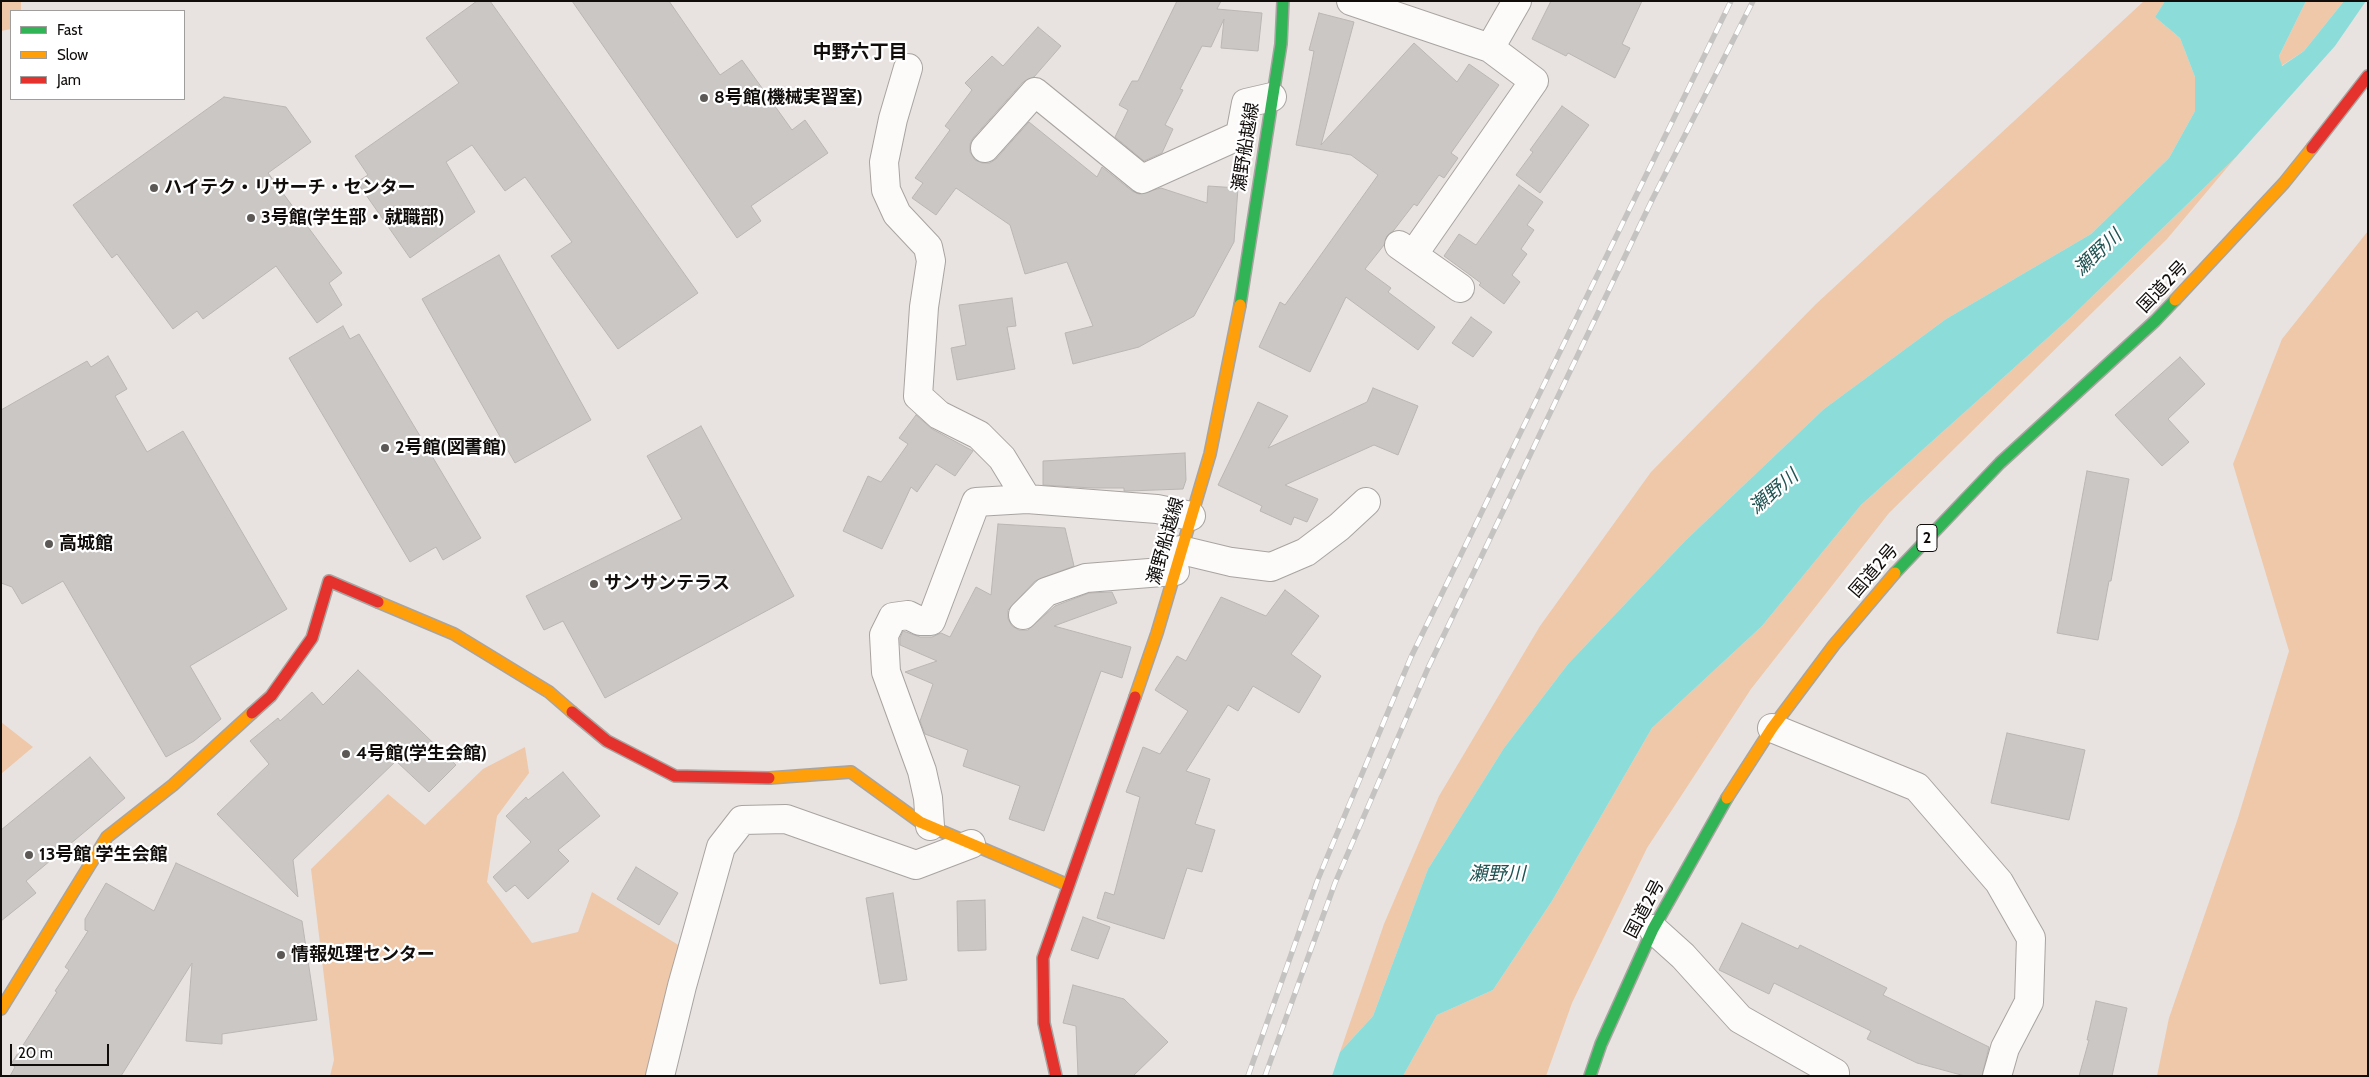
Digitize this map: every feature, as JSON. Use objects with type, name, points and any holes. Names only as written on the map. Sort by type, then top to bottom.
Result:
[{"type":"main road","name":"瀬野船越線","points":[[1056,1076],[1044,1023],[1042,958],[1157,633],[1210,454],[1240,304],[1281,44],[1283,1]]},
{"type":"main road","name":"国道2号","points":[[1590,1076],[1601,1044],[1653,929],[1723,804],[1772,728],[1834,645],[1907,558],[2000,463],[2155,321],[2284,183],[2368,76]]},
{"type":"main road","points":[[1,1009],[107,837],[173,785],[271,696],[312,638],[329,581],[454,634],[549,692],[607,741],[675,776],[760,779],[851,772],[920,822],[1068,885]]},
{"type":"street","points":[[1351,1],[1490,48],[1534,81],[1406,250],[1460,288]]},
{"type":"street","points":[[1490,48],[1517,1]]},
{"type":"street","points":[[908,68],[893,119],[884,162],[886,190],[893,206],[897,214],[928,246],[931,261],[924,307],[918,396],[939,415],[979,435],[1002,458],[1027,499]]},
{"type":"street","points":[[985,148],[1035,92],[1142,179],[1240,135],[1246,103],[1272,97]]},
{"type":"street","points":[[930,826],[928,798],[922,772],[886,672],[884,635],[892,617],[908,615],[920,621],[931,621],[976,502],[1027,499],[1157,509],[1191,516]]},
{"type":"street","points":[[1023,615],[1046,592],[1086,578],[1178,561],[1231,562],[1271,567],[1306,552],[1339,527],[1366,502]]},
{"type":"street","points":[[1772,728],[1917,787],[2000,882],[2031,938],[2029,1002],[2005,1048],[1997,1076]]},
{"type":"street","points":[[660,1076],[682,986],[721,847],[742,820],[786,819],[916,865],[971,844]]},
{"type":"street","points":[[1653,929],[1683,956],[1740,1019],[1835,1073]]},
{"type":"shaded area","points":[[1,1],[21,1],[21,10],[10,10],[10,29],[1,31]]},
{"type":"shaded area","points":[[2144,1],[2165,1],[2155,17],[2180,38],[2195,77],[2195,111],[2169,158],[2091,234],[1946,319],[1824,409],[1685,541],[1568,664],[1504,748],[1428,869],[1373,1016],[1340,1052],[1384,924],[1439,796],[1540,626],[1651,472],[1816,304]]},
{"type":"shaded area","points":[[2306,1],[2344,1],[2304,51],[2281,66],[2279,56]]},
{"type":"shaded area","points":[[2236,157],[2167,239],[1889,513],[1751,689],[1647,848],[1572,1003],[1546,1076],[1403,1076],[1437,1015],[1493,990],[1552,901],[1652,728],[1762,626],[1861,505],[2072,316]]},
{"type":"shaded area","points":[[2368,231],[2368,1076],[2157,1076],[2169,1018],[2237,821],[2289,651],[2233,464],[2282,339]]},
{"type":"shaded area","points":[[1,722],[33,747],[1,774]]},
{"type":"shaded area","points":[[525,747],[529,773],[497,816],[487,882],[532,943],[578,932],[592,892],[680,946],[668,999],[646,1076],[330,1076],[334,1060],[311,869],[388,794],[425,825],[483,769]]},
{"type":"water","name":"瀬野川","points":[[2165,1],[2306,1],[2279,56],[2282,66],[2304,51],[2344,1],[2366,1],[2335,46],[2236,157],[2072,316],[1861,505],[1762,626],[1652,728],[1552,901],[1493,990],[1437,1015],[1403,1076],[1332,1076],[1340,1052],[1373,1016],[1428,869],[1504,748],[1568,664],[1685,541],[1824,409],[1946,319],[2091,234],[2169,158],[2195,111],[2195,77],[2180,38],[2155,17]]},
{"type":"building","points":[[477,1],[490,1],[698,293],[618,349],[551,256],[572,242],[525,177],[505,191],[472,145],[446,162],[475,212],[410,258],[357,182],[368,175],[355,156],[459,83],[426,38]]},
{"type":"building","name":"8号館(機械実習室)","points":[[572,1],[669,1],[720,75],[742,60],[792,130],[805,120],[828,153],[751,206],[761,221],[737,238]]},
{"type":"building","points":[[1177,1],[1221,1],[1217,9],[1262,13],[1258,51],[1221,48],[1224,19],[1211,47],[1202,46],[1180,89],[1183,90],[1165,125],[1173,129],[1162,153],[1144,161],[1115,137],[1128,110],[1119,105],[1132,81],[1138,81]]},
{"type":"building","points":[[1551,1],[1642,1],[1622,44],[1630,48],[1615,78],[1568,53],[1566,56],[1532,39]]},
{"type":"building","points":[[1319,13],[1354,22],[1321,145],[1414,43],[1457,82],[1469,64],[1499,85],[1451,153],[1458,158],[1444,178],[1439,175],[1417,206],[1414,204],[1387,236],[1384,245],[1365,269],[1391,288],[1388,292],[1435,327],[1418,350],[1346,297],[1310,372],[1259,347],[1280,302],[1285,305],[1378,175],[1351,155],[1296,145],[1314,51],[1309,50]]},
{"type":"building","points":[[1038,27],[1061,46],[1034,77],[1023,82],[973,138],[970,144],[970,152],[975,160],[982,163],[990,163],[996,159],[1029,122],[1097,177],[1102,167],[1132,191],[1139,194],[1161,188],[1207,203],[1208,186],[1238,188],[1234,242],[1194,316],[1139,347],[1073,364],[1065,333],[1093,326],[1067,262],[1025,274],[1010,225],[956,188],[936,215],[912,198],[923,183],[915,178],[950,130],[945,126],[972,90],[965,83],[992,56],[1003,66]]},
{"type":"building","points":[[224,97],[286,107],[311,142],[268,173],[342,273],[329,283],[342,305],[317,323],[276,266],[203,319],[197,311],[173,329],[117,254],[112,258],[73,205]]},
{"type":"building","points":[[1562,106],[1589,125],[1540,193],[1516,175],[1533,152],[1530,150]]},
{"type":"building","points":[[1519,185],[1543,202],[1527,225],[1534,230],[1521,249],[1527,254],[1512,275],[1520,282],[1504,304],[1479,285],[1481,283],[1444,256],[1459,234],[1476,245]]},
{"type":"building","points":[[499,255],[591,420],[515,463],[422,299]]},
{"type":"building","points":[[1012,298],[1016,326],[1007,327],[1015,369],[957,380],[951,348],[966,345],[959,305]]},
{"type":"building","points":[[1471,317],[1492,332],[1473,357],[1452,343]]},
{"type":"building","name":"2号館(図書館)","points":[[343,326],[350,339],[359,334],[481,538],[443,560],[436,547],[410,562],[289,358]]},
{"type":"building","points":[[108,356],[127,389],[115,396],[147,452],[183,431],[287,609],[190,666],[221,719],[194,741],[166,757],[63,581],[22,604],[12,587],[1,583],[1,410],[87,361],[91,367]]},
{"type":"building","points":[[2180,357],[2205,384],[2168,419],[2189,442],[2162,466],[2115,415]]},
{"type":"building","points":[[1373,388],[1418,406],[1398,455],[1374,445],[1285,485],[1318,499],[1307,522],[1294,517],[1291,525],[1260,511],[1262,506],[1218,485],[1258,402],[1288,416],[1268,448],[1367,402]]},
{"type":"building","points":[[916,415],[932,429],[973,451],[955,476],[936,464],[917,492],[911,487],[882,549],[843,531],[868,476],[881,482],[908,444],[899,438]]},
{"type":"building","points":[[701,426],[794,596],[605,698],[563,621],[544,630],[526,596],[682,519],[647,456]]},
{"type":"building","points":[[1185,453],[1186,480],[1183,489],[1124,491],[1124,488],[1043,485],[1043,461]]},
{"type":"building","points":[[2087,471],[2129,479],[2111,581],[2109,581],[2098,640],[2057,633]]},
{"type":"building","points":[[998,524],[1065,528],[1074,566],[1035,581],[1008,610],[1008,619],[1012,626],[1019,630],[1028,630],[1055,606],[1089,593],[1112,592],[1117,603],[1054,626],[1131,647],[1122,678],[1101,671],[1044,831],[1009,819],[1020,786],[963,766],[968,750],[925,734],[920,721],[933,684],[905,672],[937,661],[900,645],[903,631],[920,637],[932,637],[941,633],[950,637],[976,587],[991,595]]},
{"type":"building","points":[[1285,590],[1319,616],[1291,654],[1321,676],[1299,713],[1253,686],[1238,711],[1228,705],[1186,771],[1210,779],[1195,824],[1215,830],[1202,872],[1187,868],[1164,939],[1097,918],[1105,892],[1114,895],[1140,797],[1126,792],[1143,747],[1160,754],[1188,711],[1155,690],[1177,656],[1186,661],[1221,597],[1266,616]]},
{"type":"building","name":"4号館(学生会館)","points":[[358,670],[456,765],[429,792],[396,761],[293,860],[298,897],[217,814],[269,764],[250,741],[278,718],[280,721],[312,692],[323,705]]},
{"type":"building","points":[[2007,733],[2085,750],[2069,820],[1991,803]]},
{"type":"building","name":"13号館 学生会館","points":[[90,757],[125,798],[26,881],[36,893],[1,921],[1,830]]},
{"type":"building","points":[[563,772],[600,816],[558,850],[569,861],[528,899],[515,885],[506,892],[493,877],[531,842],[506,816],[526,797],[528,800]]},
{"type":"building","points":[[176,863],[302,921],[317,1020],[222,1034],[222,1044],[186,1041],[192,963],[121,1076],[10,1076],[15,1067],[11,1064],[69,970],[65,967],[88,931],[85,930],[85,919],[106,883],[154,911]]},
{"type":"building","points":[[636,867],[678,893],[659,925],[617,899]]},
{"type":"building","points":[[893,893],[907,980],[880,984],[866,898]]},
{"type":"building","points":[[985,900],[986,950],[958,951],[957,901]]},
{"type":"building","points":[[1083,917],[1110,927],[1098,959],[1071,950]]},
{"type":"building","points":[[1742,923],[1798,949],[1800,945],[1887,988],[1883,995],[1989,1047],[1982,1076],[1965,1076],[1917,1063],[1867,1039],[1871,1031],[1774,983],[1769,994],[1719,970]]},
{"type":"building","points":[[1073,985],[1124,999],[1168,1042],[1133,1076],[1078,1076],[1076,1026],[1063,1023]]},
{"type":"building","points":[[2096,1001],[2127,1008],[2112,1076],[2079,1076],[2089,1040],[2087,1040]]},
{"type":"railway","points":[[1248,1076],[1318,879],[1411,657],[1731,1]]},
{"type":"railway","points":[[1265,1076],[1335,883],[1428,668],[1652,200],[1753,1]]},
{"type":"traffic: fast","points":[[1240,305],[1281,44],[1283,1]]},
{"type":"traffic: fast","points":[[1895,573],[2000,463],[2155,321],[2175,300]]},
{"type":"traffic: fast","points":[[1590,1076],[1601,1044],[1653,929],[1727,798]]},
{"type":"traffic: slow","points":[[2175,300],[2284,183],[2312,148]]},
{"type":"traffic: slow","points":[[1135,697],[1157,633],[1210,454],[1240,305]]},
{"type":"traffic: slow","points":[[1727,798],[1772,728],[1834,645],[1895,573]]},
{"type":"traffic: slow","points":[[378,602],[454,634],[549,692],[572,712]]},
{"type":"traffic: slow","points":[[1,1009],[107,837],[173,785],[252,713]]},
{"type":"traffic: slow","points":[[769,778],[851,772],[920,822],[1068,885]]},
{"type":"traffic: jam","points":[[2312,148],[2368,76]]},
{"type":"traffic: jam","points":[[252,713],[271,696],[312,638],[329,581],[378,602]]},
{"type":"traffic: jam","points":[[1056,1076],[1044,1023],[1043,958],[1135,697]]},
{"type":"traffic: jam","points":[[572,712],[607,741],[675,776],[769,778]]},
{"type":"place","name":"8号館(機械実習室)","points":[[704,98]]},
{"type":"place","name":"ハイテク・リサーチ・センター","points":[[154,188]]},
{"type":"place","name":"3号館(学生部・就職部)","points":[[251,218]]},
{"type":"place","name":"2号館(図書館)","points":[[385,448]]},
{"type":"place","name":"高城館","points":[[49,544]]},
{"type":"place","name":"サンサンテラス","points":[[594,584]]},
{"type":"place","name":"4号館(学生会館)","points":[[346,754]]},
{"type":"place","name":"13号館 学生会館","points":[[29,855]]},
{"type":"place","name":"情報処理センター","points":[[281,955]]},
{"type":"district","name":"中野六丁目","points":[[860,52]]}]
